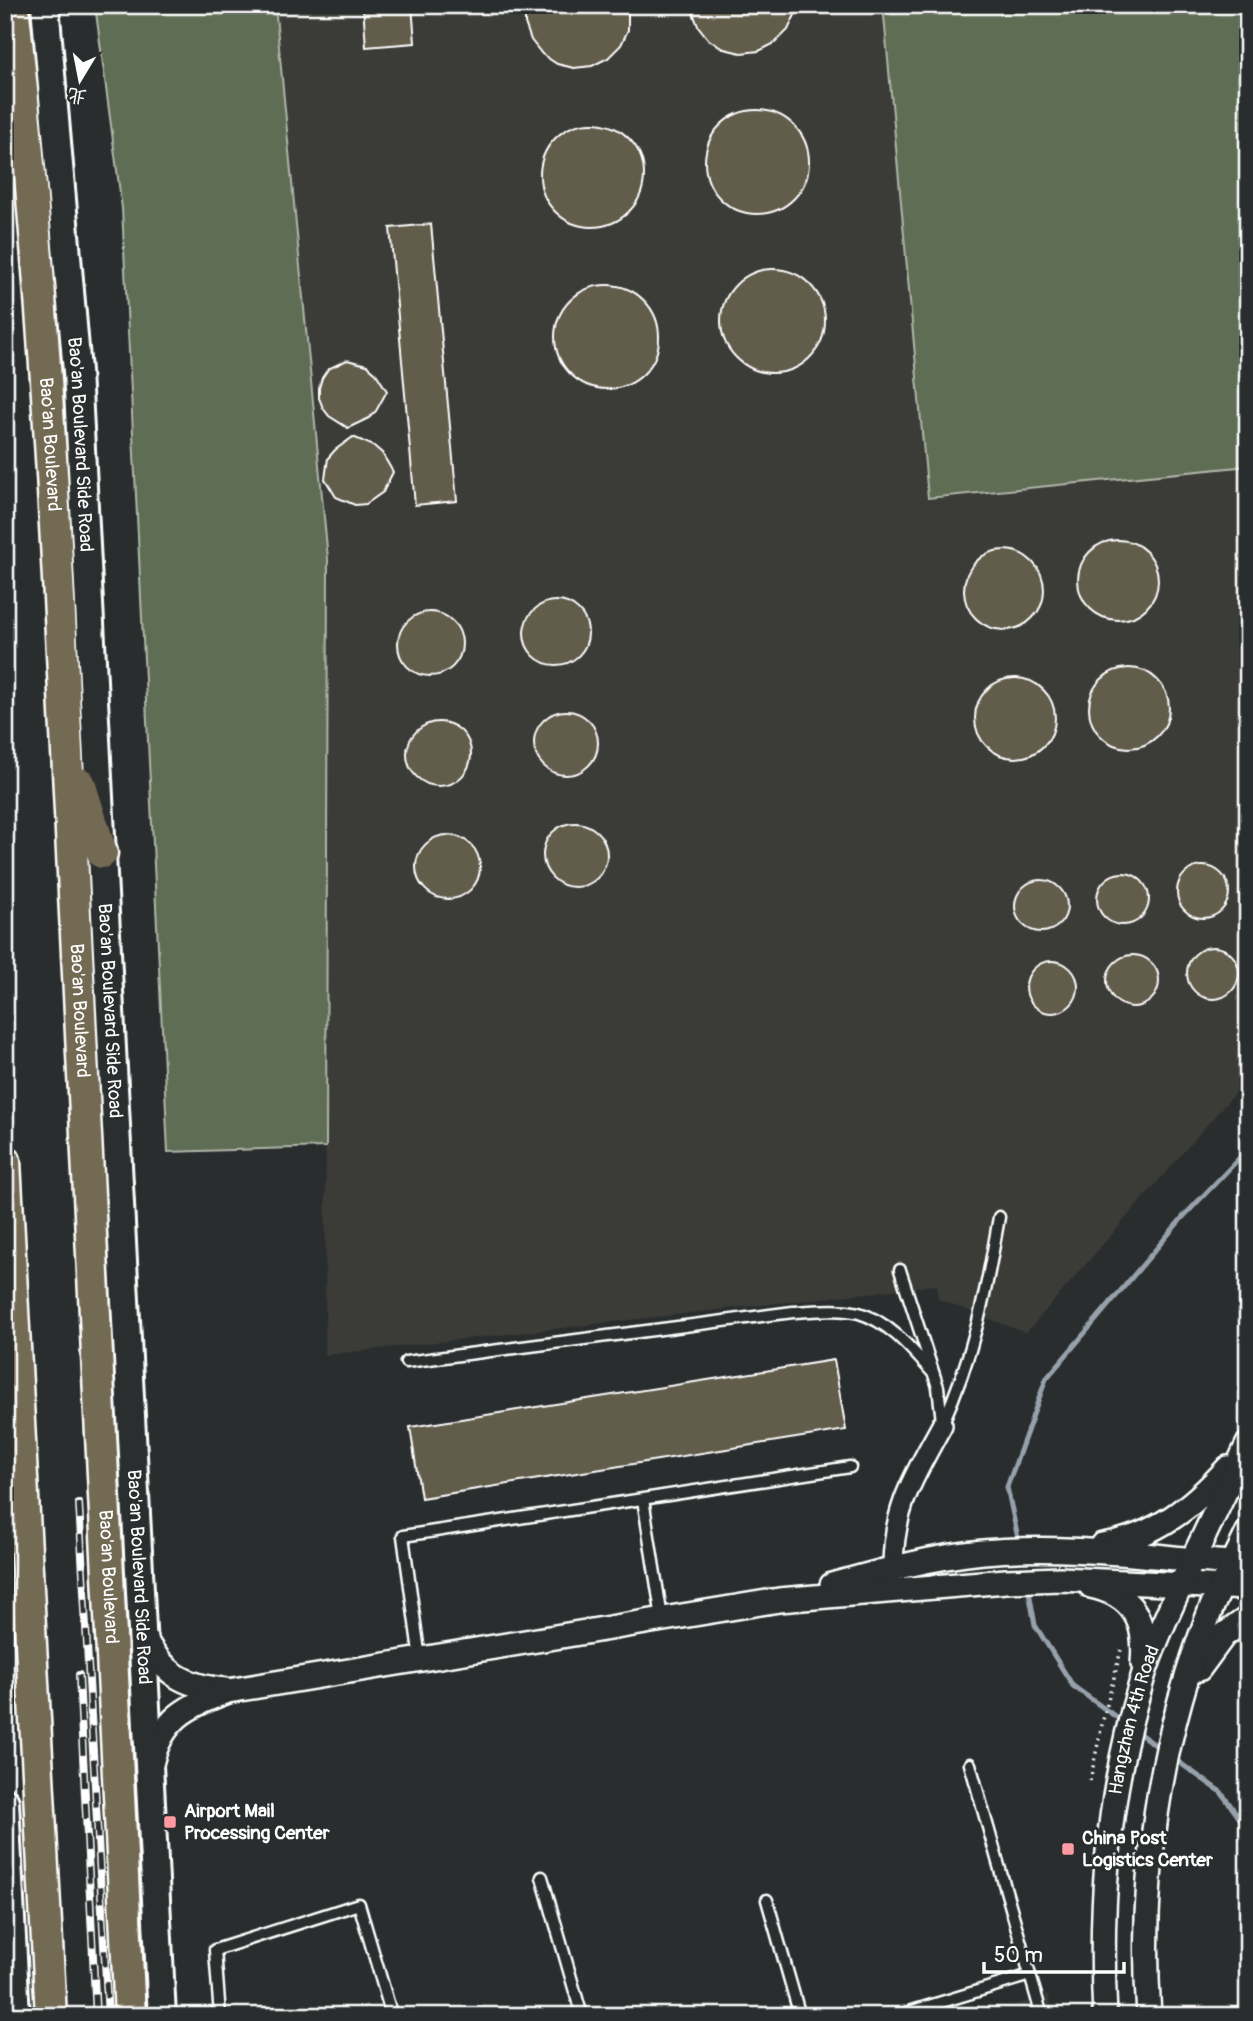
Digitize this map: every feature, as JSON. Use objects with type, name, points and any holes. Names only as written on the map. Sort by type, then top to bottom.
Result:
[{"type":"main road","name":"Bao'an Boulevard","points":[[13,5],[29,149],[47,362],[130,2016]]},
{"type":"main road","name":"Bao'an Boulevard Side Road","points":[[45,5],[77,371],[162,2016]]},
{"type":"main road","points":[[68,745],[102,853]]},
{"type":"main road","points":[[5,1161],[51,2016]]},
{"type":"main road","points":[[5,1180],[6,1173]]},
{"type":"main road","points":[[5,1802],[16,2016]]},
{"type":"street","points":[[893,1568],[893,1547],[901,1505],[942,1425]]},
{"type":"street","points":[[1072,1550],[1133,1538],[1159,1526],[1193,1503],[1247,1446]]},
{"type":"street","name":"Hangzhan 4th Road","points":[[1105,2016],[1103,1919],[1109,1835],[1142,1679],[1192,1559],[1247,1446]]},
{"type":"street","name":"Hangzhan 4th Road","points":[[1149,2016],[1147,1929],[1154,1817],[1182,1699],[1202,1634],[1221,1586],[1240,1564],[1248,1532]]},
{"type":"street","points":[[779,1600],[893,1568],[984,1552],[1072,1550],[1240,1564]]},
{"type":"street","points":[[143,1636],[158,1661],[171,1673],[203,1688],[228,1690],[779,1600],[1060,1579],[1248,1588]]},
{"type":"street","points":[[1060,1579],[1099,1587],[1128,1602],[1141,1625],[1144,1639],[1142,1679]]},
{"type":"street","points":[[1182,1699],[1209,1653],[1224,1634],[1248,1618]]},
{"type":"street","points":[[149,1771],[155,1745],[173,1718],[228,1690]]},
{"type":"lane","points":[[942,1425],[961,1381],[977,1333],[999,1217]]},
{"type":"lane","points":[[900,1270],[934,1374],[942,1425]]},
{"type":"lane","points":[[406,1362],[793,1312],[834,1310],[860,1314],[883,1325],[907,1344],[934,1374]]},
{"type":"lane","points":[[420,1659],[403,1536],[850,1468]]},
{"type":"lane","points":[[643,1499],[662,1619]]},
{"type":"lane","points":[[970,1764],[1042,2016]]},
{"type":"lane","points":[[542,1877],[582,2016]]},
{"type":"lane","points":[[766,1900],[800,2016]]},
{"type":"lane","points":[[220,2016],[215,1950],[359,1904],[392,2016]]},
{"type":"lane","points":[[896,2016],[1030,1975]]},
{"type":"path","points":[[1090,1781],[1118,1662]]},
{"type":"shaded area","points":[[275,5],[883,5],[928,498],[1248,466],[1248,1078],[1026,1333],[938,1299],[937,1285],[325,1355],[328,559]]},
{"type":"shaded area","points":[[1048,1995],[1054,2016],[979,2016]]},
{"type":"green space","points":[[95,5],[275,5],[328,559],[326,1147],[168,1152],[122,208]]},
{"type":"green space","points":[[883,5],[1248,5],[1248,466],[928,498]]},
{"type":"building","points":[[363,5],[412,5],[415,43],[366,47]]},
{"type":"building","points":[[525,5],[628,5],[628,30],[621,45],[608,58],[592,66],[574,68],[557,64],[542,54],[531,40],[525,23]]},
{"type":"building","points":[[690,5],[796,5],[788,30],[775,43],[759,51],[741,53],[724,49],[709,40],[698,26]]},
{"type":"building","points":[[757,110],[777,114],[794,125],[805,142],[809,162],[805,182],[794,199],[777,210],[757,214],[737,210],[720,199],[709,182],[705,162],[709,142],[720,125],[737,114]]},
{"type":"building","points":[[592,123],[612,127],[629,138],[640,155],[644,175],[640,195],[629,212],[612,223],[592,227],[572,223],[555,212],[544,195],[540,175],[544,155],[555,138],[572,127]]},
{"type":"building","points":[[431,224],[457,501],[415,505],[390,228]]},
{"type":"building","points":[[773,269],[793,273],[810,284],[821,301],[825,321],[821,341],[810,358],[793,369],[773,373],[753,369],[736,358],[725,341],[721,321],[725,301],[736,284],[753,273]]},
{"type":"building","points":[[607,285],[627,289],[644,300],[655,317],[659,337],[655,357],[644,374],[627,385],[607,389],[587,385],[570,374],[559,357],[555,337],[559,317],[570,300],[587,289]]},
{"type":"building","points":[[347,360],[367,365],[387,391],[369,418],[348,428],[329,416],[319,398],[322,378],[328,369]]},
{"type":"building","points":[[353,437],[374,446],[382,453],[393,472],[383,492],[366,504],[355,505],[336,497],[325,479],[328,458]]},
{"type":"building","points":[[1118,540],[1133,543],[1146,552],[1155,565],[1158,580],[1155,595],[1146,608],[1133,617],[1118,620],[1103,617],[1090,608],[1081,595],[1078,580],[1081,565],[1090,552],[1103,543]]},
{"type":"building","points":[[1004,550],[1019,553],[1032,562],[1041,575],[1044,590],[1041,605],[1032,618],[1019,627],[1004,630],[989,627],[976,618],[967,605],[964,590],[967,575],[976,562],[989,553]]},
{"type":"building","points":[[556,601],[574,607],[582,615],[588,633],[582,651],[574,659],[556,665],[538,659],[530,651],[524,633],[530,615],[538,607]]},
{"type":"building","points":[[430,612],[448,618],[456,626],[462,644],[456,662],[448,670],[430,676],[412,670],[404,662],[398,644],[404,626],[412,618]]},
{"type":"building","points":[[1129,668],[1144,671],[1157,680],[1166,693],[1169,708],[1166,723],[1157,736],[1144,745],[1129,748],[1114,745],[1101,736],[1092,723],[1089,708],[1092,693],[1101,680],[1114,671]]},
{"type":"building","points":[[1015,678],[1030,681],[1043,690],[1052,703],[1055,718],[1052,733],[1043,746],[1030,755],[1015,758],[1000,755],[987,746],[978,733],[975,718],[978,703],[987,690],[1000,681]]},
{"type":"building","points":[[566,711],[584,717],[592,725],[598,743],[592,761],[584,769],[566,775],[548,769],[540,761],[534,743],[540,725],[548,717]]},
{"type":"building","points":[[439,722],[457,728],[465,736],[471,754],[465,772],[457,780],[439,786],[421,780],[413,772],[407,754],[413,736],[421,728]]},
{"type":"building","points":[[575,823],[593,829],[601,837],[607,855],[601,873],[593,881],[575,887],[557,881],[549,873],[543,855],[549,837],[557,829]]},
{"type":"building","points":[[448,835],[466,841],[474,849],[480,867],[474,885],[466,893],[448,899],[430,893],[422,885],[416,867],[422,849],[430,841]]},
{"type":"building","points":[[1203,866],[1222,873],[1229,892],[1222,911],[1203,918],[1184,911],[1177,892],[1184,873]]},
{"type":"building","points":[[1123,873],[1142,880],[1149,899],[1142,918],[1123,925],[1104,918],[1097,899],[1104,880]]},
{"type":"building","points":[[1041,880],[1060,887],[1067,906],[1060,925],[1041,932],[1022,925],[1015,906],[1022,887]]},
{"type":"building","points":[[1213,947],[1232,954],[1239,973],[1232,992],[1213,999],[1194,992],[1187,973],[1194,954]]},
{"type":"building","points":[[1133,955],[1152,962],[1159,981],[1152,1000],[1133,1007],[1114,1000],[1107,981],[1114,962]]},
{"type":"building","points":[[1052,961],[1071,968],[1078,987],[1071,1006],[1052,1013],[1033,1006],[1026,987],[1033,968]]},
{"type":"building","points":[[834,1360],[846,1430],[421,1498],[410,1427]]},
{"type":"waterway","points":[[1019,1543],[1007,1487],[1046,1379],[1183,1217],[1248,1149]]},
{"type":"waterway","points":[[1028,1586],[1035,1625],[1073,1686],[1123,1722]]},
{"type":"waterway","points":[[1133,1729],[1162,1750]]},
{"type":"waterway","points":[[1173,1758],[1221,1792],[1248,1830]]},
{"type":"railway","points":[[79,1503],[108,2016]]},
{"type":"railway","points":[[79,1675],[96,2016]]},
{"type":"place","name":"Airport Mail Processing Center","points":[[170,1822]]},
{"type":"place","name":"China Post Logistics Center","points":[[1068,1849]]}]
